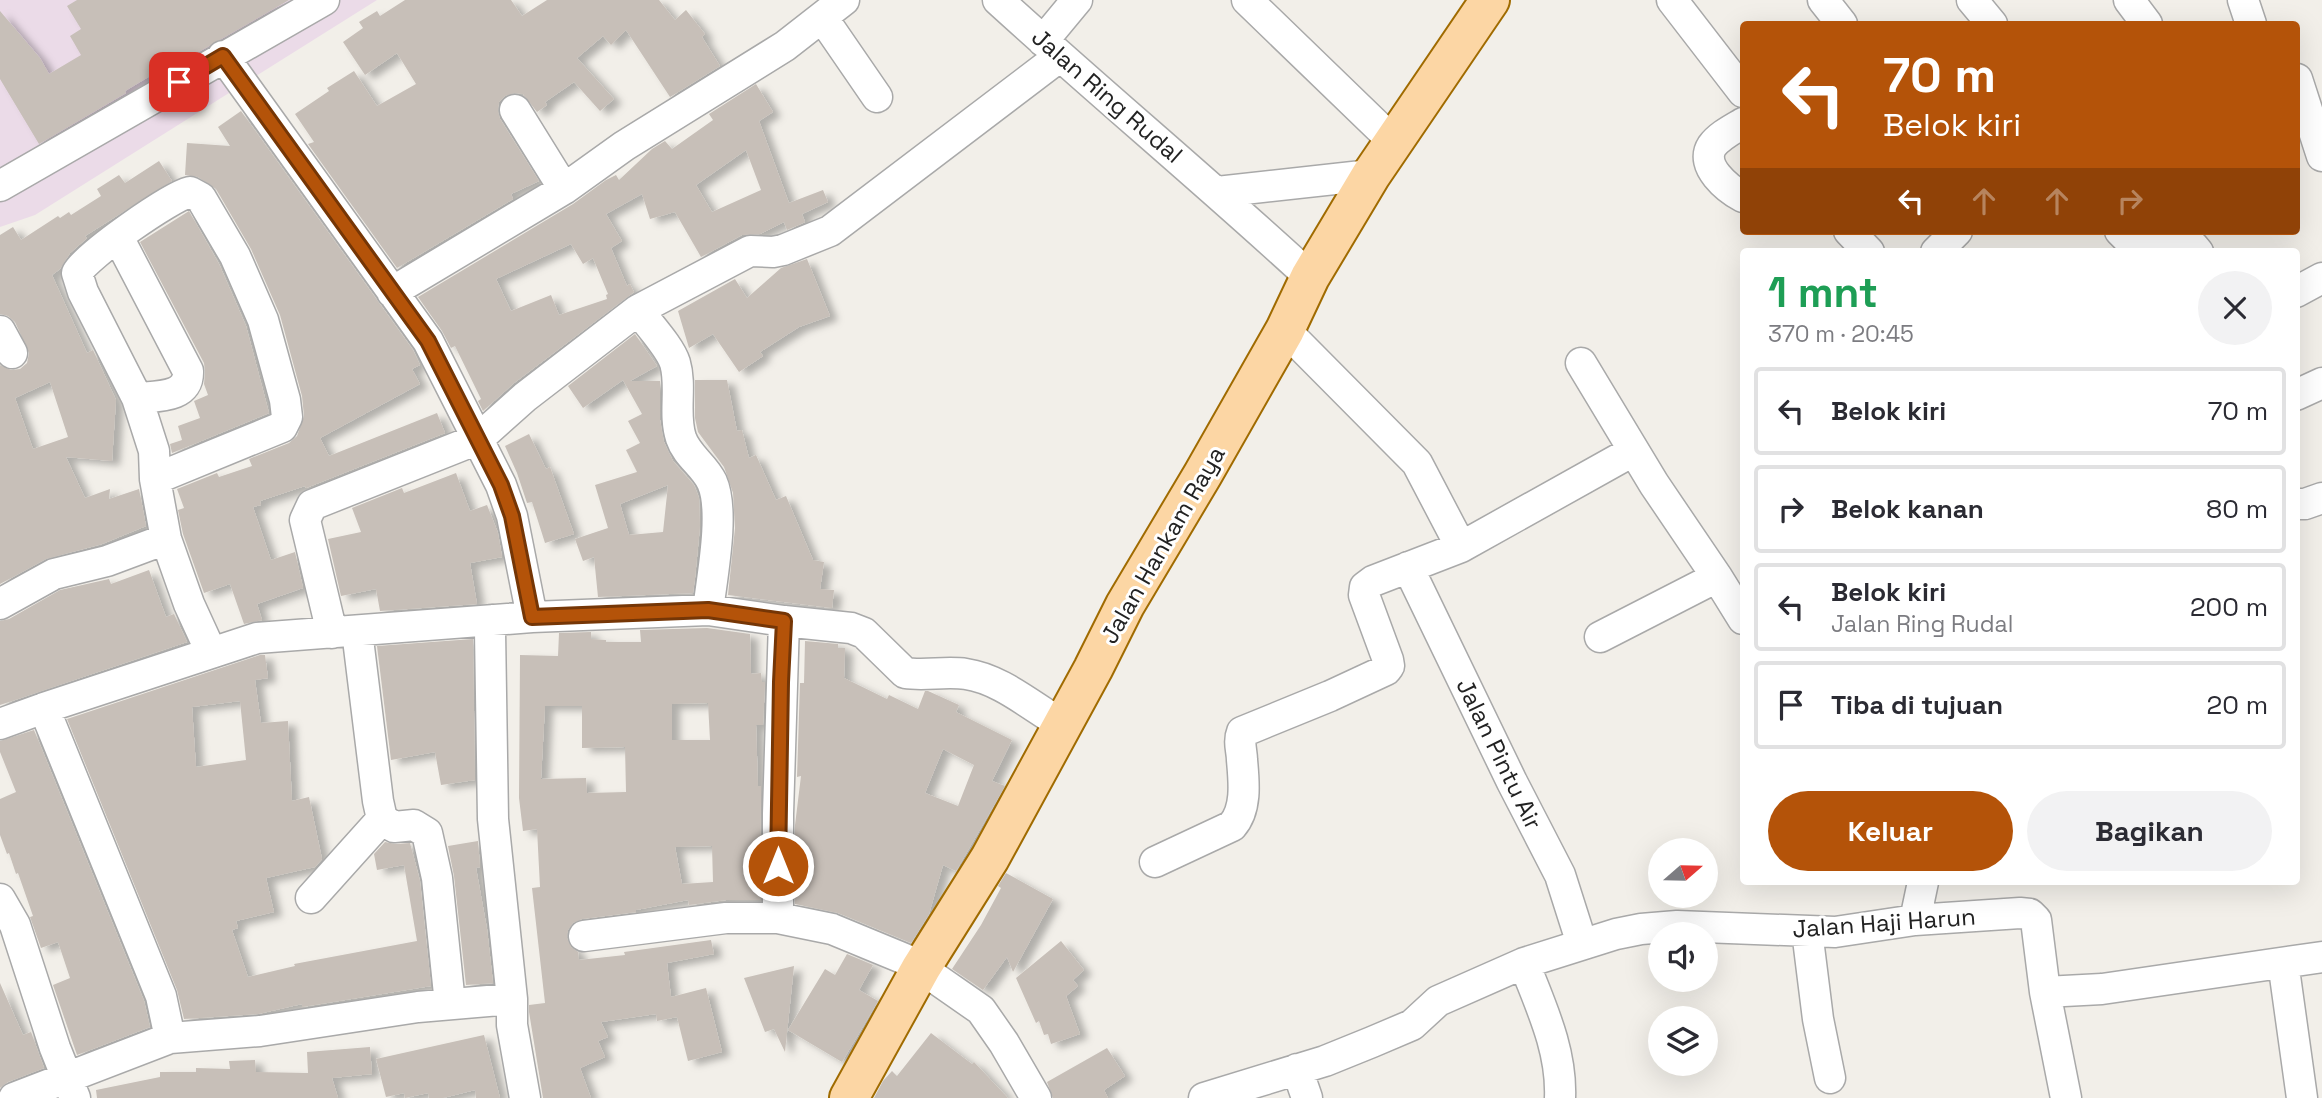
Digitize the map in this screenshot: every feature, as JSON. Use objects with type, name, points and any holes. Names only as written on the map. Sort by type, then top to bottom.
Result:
[{"type":"main road","name":"Jalan Hankam Raya","points":[[849,1098],[921,968],[990,858],[1125,605],[1285,330],[1310,277],[1371,176],[1490,0]]},
{"type":"street","points":[[0,186],[324,0]]},
{"type":"street","name":"Jalan Ring Rudal","points":[[998,0],[1310,277]]},
{"type":"street","points":[[450,1004],[438,878],[430,842],[423,828],[414,825],[394,827],[382,819],[344,632],[305,520],[307,512],[319,502],[478,439],[525,397],[638,310],[750,251],[783,250],[830,231],[1051,49],[1077,0]]},
{"type":"street","points":[[1247,0],[1394,142]]},
{"type":"street","points":[[1672,0],[1740,88]]},
{"type":"street","points":[[1823,0],[1840,21]]},
{"type":"street","points":[[1972,0],[1990,21]]},
{"type":"street","points":[[2129,0],[2145,21]]},
{"type":"street","points":[[2243,0],[2251,21]]},
{"type":"street","points":[[392,292],[564,189],[624,146],[785,46],[833,8],[877,97]]},
{"type":"street","points":[[223,56],[428,341],[501,485],[512,516],[532,617]]},
{"type":"street","points":[[2305,76],[2322,156]]},
{"type":"street","points":[[516,110],[564,189]]},
{"type":"street","points":[[1740,125],[1712,146],[1709,155],[1712,168],[1719,179],[1740,195]]},
{"type":"street","points":[[1217,192],[1371,176]]},
{"type":"street","points":[[155,479],[282,427],[287,418],[285,400],[263,320],[234,256],[201,198],[195,193],[184,193],[166,204],[88,260],[77,273],[83,292],[137,398],[154,451],[155,479],[166,539],[189,604],[211,652]]},
{"type":"street","points":[[1940,248],[1953,235]]},
{"type":"street","points":[[2124,235],[2137,248]]},
{"type":"street","points":[[118,237],[188,370],[188,379],[176,394],[137,398]]},
{"type":"street","points":[[2148,248],[2186,244],[2195,248]]},
{"type":"street","points":[[2300,290],[2322,278]]},
{"type":"street","points":[[638,310],[673,360],[681,439],[688,452],[709,476],[717,497],[717,529],[708,610]]},
{"type":"street","points":[[1285,330],[1417,463],[1461,547]]},
{"type":"street","points":[[1581,363],[1633,451],[1740,615]]},
{"type":"street","points":[[2300,393],[2322,383]]},
{"type":"street","points":[[1155,862],[1232,826],[1238,819],[1243,805],[1242,732],[1386,670],[1389,666],[1388,660],[1364,595],[1365,587],[1373,581],[1461,547],[1633,451]]},
{"type":"street","points":[[2300,504],[2322,498]]},
{"type":"street","points":[[0,604],[54,574],[107,561],[166,539]]},
{"type":"street","name":"Jalan Pintu Air","points":[[1408,567],[1560,875],[1582,944]]},
{"type":"street","points":[[1600,637],[1717,577]]},
{"type":"street","points":[[0,724],[257,638],[532,617],[708,610],[851,628],[864,633],[905,673],[964,673],[981,677],[1062,724]]},
{"type":"street","points":[[492,620],[493,819],[512,999],[512,1025],[526,1098]]},
{"type":"street","points":[[778,918],[778,814],[784,621]]},
{"type":"street","points":[[44,708],[161,996],[170,1038]]},
{"type":"street","points":[[311,898],[382,819]]},
{"type":"street","points":[[1915,920],[1922,885]]},
{"type":"street","points":[[0,899],[15,925],[55,1048],[71,1088]]},
{"type":"street","name":"Jalan Haji Harun","points":[[1215,1096],[1325,1060],[1412,1025],[1438,1001],[1524,963],[1641,929],[1677,926],[1835,932],[1915,920],[2021,913],[2029,914],[2036,920],[2045,992],[2066,1098]]},
{"type":"street","points":[[584,936],[726,918],[778,918],[832,929],[912,962],[981,1010],[1036,1098]]},
{"type":"street","points":[[1807,931],[1818,1019],[1830,1078]]},
{"type":"street","points":[[2045,992],[2102,989],[2322,957]]},
{"type":"street","points":[[1524,963],[1556,1047],[1561,1076],[1560,1098]]},
{"type":"street","points":[[2286,963],[2285,976],[2302,1098]]},
{"type":"street","points":[[14,1098],[71,1088],[170,1038],[260,1031],[450,1004],[512,999]]},
{"type":"street","points":[[1297,1069],[1307,1098]]},
{"type":"shaded area","points":[[0,0],[377,0],[35,215],[0,227]]},
{"type":"building","points":[[77,0],[289,0],[190,57],[189,55],[176,63],[175,61],[39,144],[0,79],[0,11],[40,58],[49,74],[81,55],[70,36],[81,29],[67,6]]},
{"type":"building","points":[[405,0],[511,0],[522,16],[547,0],[659,0],[675,20],[686,10],[705,34],[702,37],[720,66],[670,97],[626,30],[611,45],[603,36],[577,58],[614,99],[600,111],[574,82],[545,102],[547,105],[537,112],[523,94],[505,96],[499,102],[500,119],[539,181],[511,194],[513,199],[397,268],[308,144],[314,142],[295,114],[329,91],[327,88],[354,71],[377,106],[416,84],[397,53],[365,75],[343,42],[363,28],[359,22],[377,11],[380,16]]},
{"type":"building","points":[[756,84],[773,112],[759,121],[789,203],[823,190],[828,202],[802,214],[805,222],[787,230],[784,222],[760,234],[742,235],[701,257],[675,212],[650,219],[642,194],[606,214],[622,241],[611,248],[627,286],[630,284],[634,292],[514,383],[483,411],[478,401],[481,399],[455,346],[451,348],[418,297],[573,204],[606,180],[616,175],[619,180],[652,149],[665,141],[672,149],[713,120],[709,114]],"holes":[[[746,150],[761,190],[712,212],[696,185]],[[571,244],[583,264],[593,258],[608,294],[607,299],[559,315],[551,295],[511,311],[496,279]]]},
{"type":"building","points":[[241,111],[413,350],[420,365],[412,369],[420,384],[320,438],[329,456],[437,413],[445,433],[306,488],[305,486],[260,501],[261,505],[253,507],[271,560],[295,552],[303,588],[257,604],[262,620],[244,624],[230,584],[204,593],[183,534],[178,510],[184,508],[177,489],[217,473],[219,477],[252,466],[249,459],[289,443],[297,436],[304,416],[302,396],[280,315],[251,249],[216,189],[198,177],[185,175],[187,143],[230,146],[218,127]]},
{"type":"building","points":[[159,161],[172,181],[85,236],[87,238],[52,275],[87,353],[93,350],[116,400],[112,461],[66,457],[85,498],[110,489],[109,499],[139,489],[146,526],[102,544],[46,559],[0,584],[0,365],[11,370],[20,369],[27,363],[29,353],[15,322],[0,314],[0,235],[13,227],[21,240],[58,216],[60,218],[69,212],[71,215],[101,196],[97,189],[119,175],[125,183]],"holes":[[[50,382],[68,437],[33,449],[15,398]]]},
{"type":"building","points":[[189,211],[219,264],[246,326],[269,413],[172,453],[170,444],[182,440],[178,426],[200,418],[194,401],[208,395],[204,384],[204,363],[140,242]]},
{"type":"building","points":[[807,259],[830,316],[799,327],[760,352],[763,356],[739,372],[713,334],[689,348],[678,311],[735,279],[747,298],[781,268]]},
{"type":"building","points":[[635,334],[657,366],[630,381],[660,381],[660,420],[664,442],[673,461],[694,485],[699,498],[700,526],[693,593],[598,597],[594,557],[583,561],[575,539],[608,528],[595,485],[637,472],[626,450],[640,443],[628,421],[642,414],[623,380],[583,408],[568,386]],"holes":[[[668,485],[663,532],[629,535],[620,504]]]},
{"type":"building","points":[[695,380],[727,380],[737,431],[742,430],[749,458],[756,455],[776,500],[786,496],[813,560],[824,562],[820,589],[834,590],[832,608],[728,595],[735,528],[733,493],[724,467],[698,432],[695,418]]},
{"type":"building","points":[[529,434],[546,469],[550,467],[574,534],[545,543],[532,502],[527,503],[505,446]]},
{"type":"building","points":[[456,473],[470,511],[487,505],[498,533],[502,557],[470,563],[477,604],[380,611],[376,589],[341,596],[328,539],[361,532],[352,508],[402,488],[404,493]]},
{"type":"building","points":[[149,570],[166,617],[174,614],[187,642],[0,705],[0,621],[9,619],[60,590],[109,579],[111,584]]},
{"type":"building","points":[[707,628],[750,634],[751,674],[761,673],[762,682],[765,682],[763,725],[756,725],[758,786],[761,786],[760,900],[726,900],[689,905],[688,900],[636,912],[582,919],[573,923],[567,938],[571,947],[578,952],[579,960],[711,940],[714,954],[667,963],[671,997],[706,988],[722,1052],[688,1061],[677,1017],[657,1021],[656,1014],[601,1022],[608,1037],[598,1041],[605,1057],[580,1068],[591,1098],[543,1098],[529,1012],[529,1005],[545,1003],[532,888],[540,887],[537,829],[523,831],[519,798],[520,655],[558,656],[559,633],[591,632],[591,639],[606,642],[641,642],[640,630]],"holes":[[[708,703],[710,740],[672,740],[672,704]],[[545,706],[582,706],[582,748],[625,747],[626,792],[587,793],[586,778],[541,779]],[[712,846],[713,882],[682,884],[675,847]]]},
{"type":"building","points":[[473,639],[475,780],[441,785],[435,752],[391,760],[377,646]]},
{"type":"building","points":[[805,641],[838,644],[838,648],[845,648],[844,678],[887,699],[889,695],[918,709],[925,691],[928,691],[959,705],[956,712],[1012,740],[992,781],[1005,786],[956,871],[943,865],[929,914],[911,943],[838,913],[795,904],[795,825],[801,776],[797,777],[800,683],[804,683]],"holes":[[[943,749],[974,765],[958,806],[925,793]]]},
{"type":"building","points":[[265,655],[268,678],[255,680],[261,723],[288,721],[292,801],[309,797],[322,859],[315,867],[266,878],[274,912],[236,921],[238,928],[232,930],[248,977],[295,966],[294,964],[417,941],[404,865],[377,870],[374,854],[385,842],[410,843],[420,881],[431,986],[302,1007],[302,1004],[258,1014],[184,1019],[177,990],[67,719]],"holes":[[[240,701],[246,760],[196,767],[192,707]]]},
{"type":"building","points":[[34,730],[144,1001],[150,1027],[77,1055],[53,985],[70,978],[58,942],[41,948],[18,873],[16,874],[0,835],[0,799],[16,792],[0,752],[0,741]]},
{"type":"building","points":[[478,841],[480,867],[476,868],[493,983],[466,985],[448,846]]},
{"type":"building","points":[[1006,873],[1053,899],[1013,972],[1007,957],[983,990],[952,969],[981,925]]},
{"type":"building","points":[[1061,941],[1084,970],[1073,980],[1078,986],[1066,996],[1080,1034],[1051,1044],[1039,1021],[1036,1023],[1016,978]]},
{"type":"building","points":[[847,954],[873,965],[859,990],[878,1001],[842,1062],[788,1030],[825,969],[835,975]]},
{"type":"building","points":[[794,966],[785,1052],[774,1029],[765,1032],[744,978]]},
{"type":"building","points":[[0,983],[23,1035],[31,1032],[44,1068],[8,1082],[0,1088]]},
{"type":"building","points":[[931,1033],[972,1064],[974,1062],[1008,1098],[874,1098],[883,1081],[892,1071],[897,1076]]},
{"type":"building","points":[[484,1035],[500,1098],[476,1098],[475,1090],[443,1098],[429,1098],[428,1093],[405,1098],[404,1093],[386,1097],[376,1059]]},
{"type":"building","points":[[370,1047],[372,1074],[332,1078],[338,1098],[97,1098],[96,1090],[160,1077],[160,1072],[196,1072],[196,1068],[230,1069],[229,1061],[255,1060],[256,1072],[308,1073],[307,1052]]},
{"type":"building","points":[[1107,1048],[1125,1076],[1104,1090],[1108,1098],[1053,1098],[1047,1082]]},
{"type":"route","points":[[179,82],[223,56],[428,341],[501,485],[512,516],[532,617],[708,610],[784,621],[778,866]]}]
